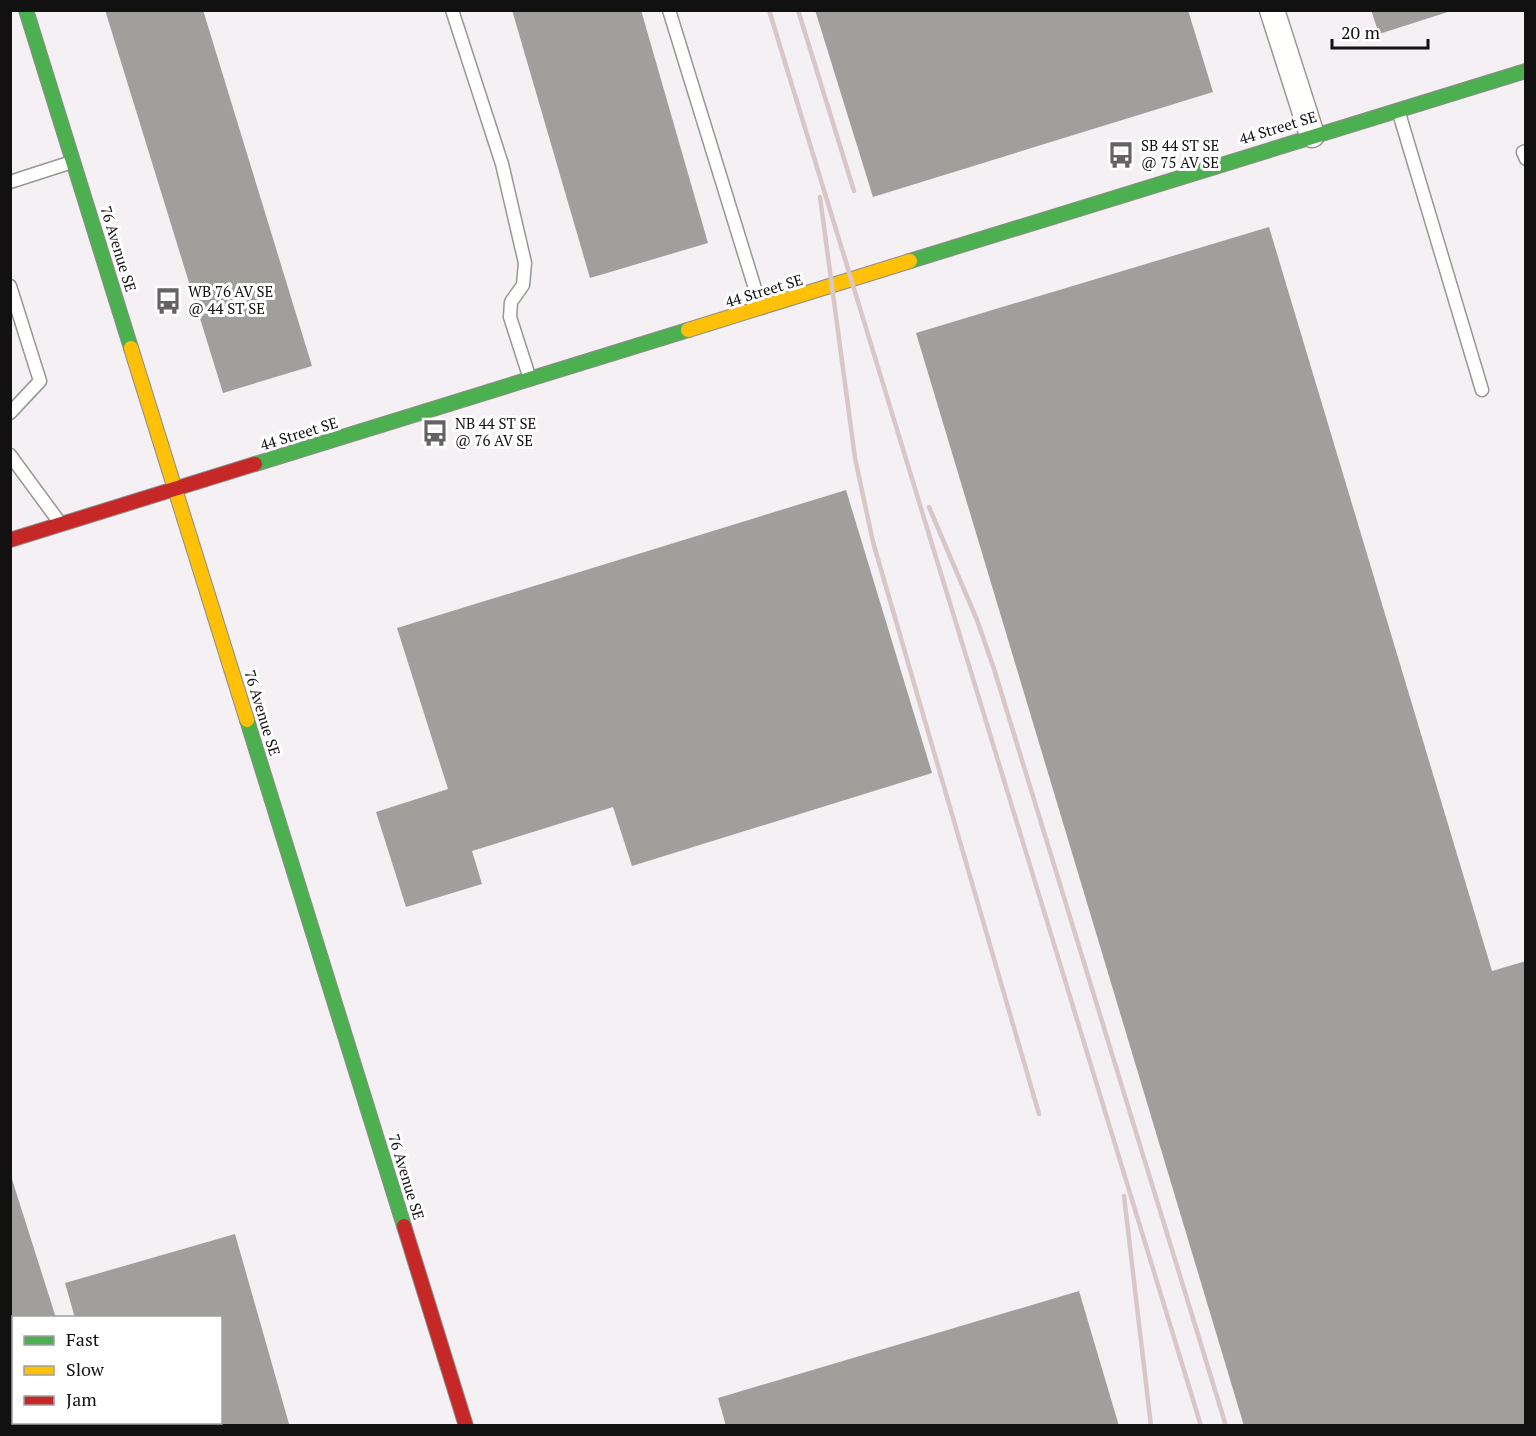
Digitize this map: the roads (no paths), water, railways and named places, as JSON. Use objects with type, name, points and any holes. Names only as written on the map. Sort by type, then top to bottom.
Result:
[{"type":"street","name":"76 Avenue SE","points":[[26,10],[466,1425]]},
{"type":"street","points":[[1272,10],[1312,135]]},
{"type":"street","name":"44 Street SE","points":[[10,540],[1526,70]]},
{"type":"lane","points":[[452,10],[502,164],[525,263],[523,285],[511,302],[510,317],[530,380]]},
{"type":"lane","points":[[669,10],[761,309]]},
{"type":"lane","points":[[1398,109],[1482,390]]},
{"type":"lane","points":[[1526,151],[1526,159]]},
{"type":"lane","points":[[10,182],[73,162]]},
{"type":"lane","points":[[10,286],[40,381],[10,413]]},
{"type":"lane","points":[[10,454],[61,524]]},
{"type":"railway","points":[[769,10],[1201,1426]]},
{"type":"railway","points":[[798,10],[854,191]]},
{"type":"railway","points":[[820,197],[855,458],[873,542],[1039,1114]]},
{"type":"railway","points":[[929,507],[977,620],[994,669],[1226,1426]]},
{"type":"railway","points":[[1124,1196],[1151,1426]]},
{"type":"place","name":"SB 44 ST SE @ 75 AV SE","points":[[1121,155]]},
{"type":"place","name":"WB 76 AV SE @ 44 ST SE","points":[[168,301]]},
{"type":"place","name":"NB 44 ST SE @ 76 AV SE","points":[[435,433]]}]
